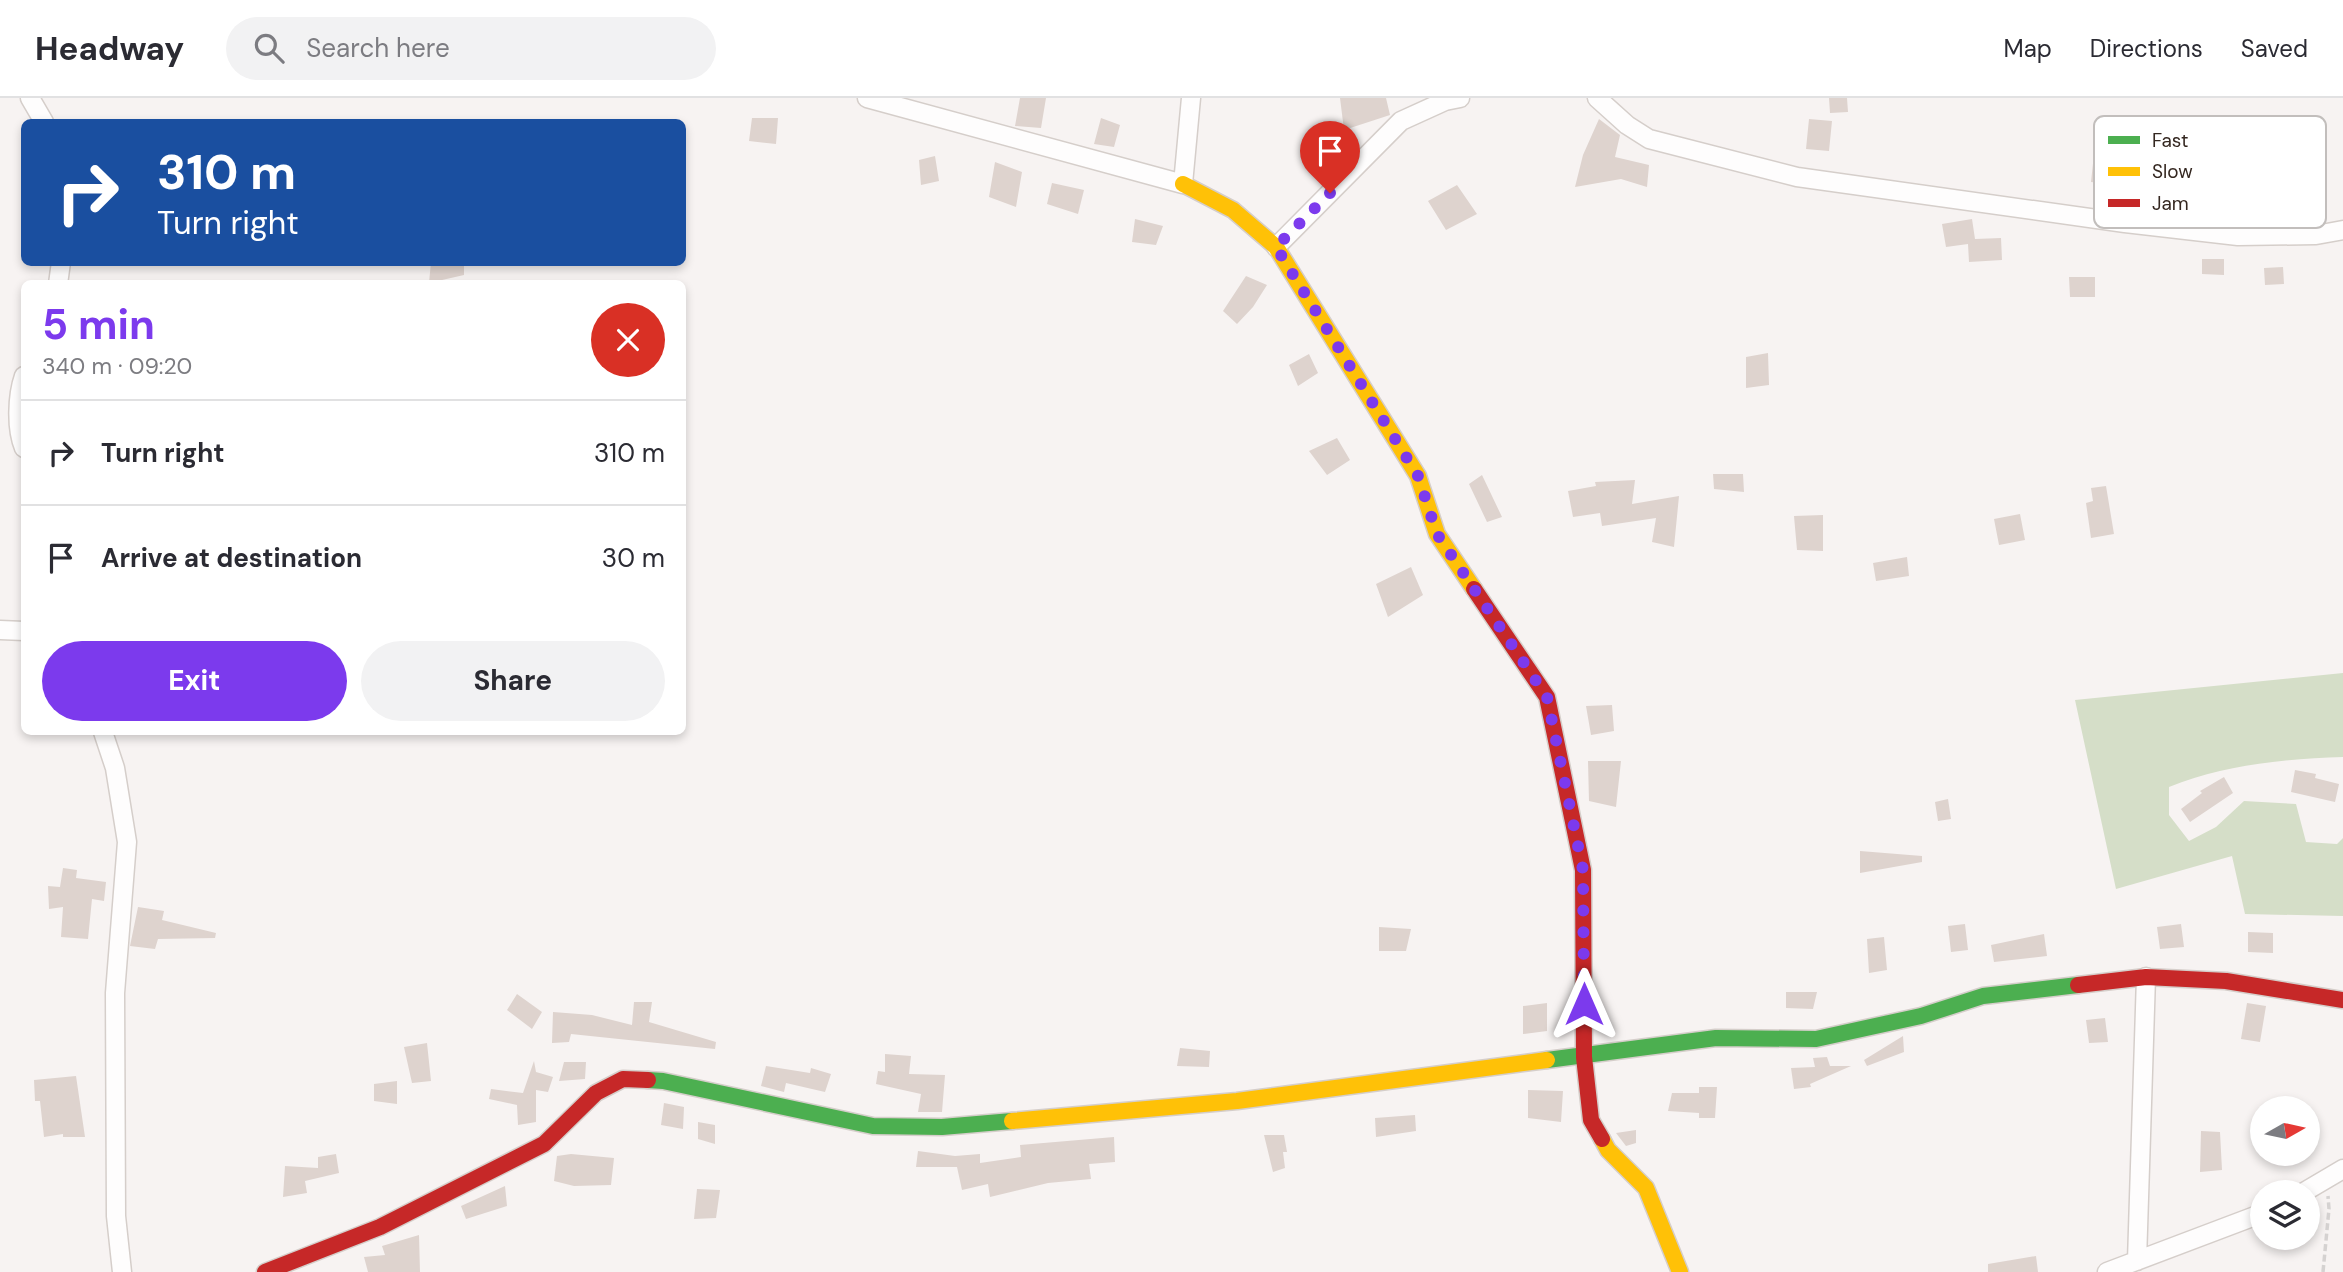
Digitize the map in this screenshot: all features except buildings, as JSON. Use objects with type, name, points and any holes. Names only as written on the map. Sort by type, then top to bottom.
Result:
[{"type":"street","points":[[30,98],[42,119]]},
{"type":"street","points":[[867,98],[1183,184],[1233,210],[1276,247],[1418,476],[1437,534],[1547,697],[1583,870],[1584,1057],[1591,1121],[1608,1150],[1646,1188],[1680,1272]]},
{"type":"street","points":[[1183,184],[1191,98]]},
{"type":"street","points":[[1276,247],[1401,121],[1446,101],[1460,98]]},
{"type":"street","points":[[1597,98],[1627,125],[1649,139],[1797,177],[2094,219]]},
{"type":"street","points":[[2166,228],[2238,236],[2316,235],[2343,230]]},
{"type":"street","points":[[21,384],[21,441]]},
{"type":"street","points":[[0,629],[21,631]]},
{"type":"street","points":[[104,735],[115,768],[127,842],[115,993],[116,1216],[122,1272]]},
{"type":"street","points":[[2137,1261],[2146,977]]},
{"type":"street","points":[[265,1272],[380,1227],[544,1144],[596,1093],[623,1079],[663,1081],[873,1126],[942,1127],[1237,1101],[1716,1038],[1816,1039],[1921,1016],[1983,996],[2146,977],[2225,981],[2343,1000]]},
{"type":"street","points":[[2320,1183],[2343,1169]]},
{"type":"street","points":[[2107,1272],[2250,1218]]},
{"type":"path","points":[[2323,1272],[2329,1209],[2326,1180]]},
{"type":"green space","points":[[2343,673],[2343,757],[2254,764],[2190,779],[2169,787],[2169,815],[2189,841],[2216,827],[2244,801],[2296,804],[2306,842],[2337,844],[2343,838],[2343,916],[2245,914],[2232,856],[2116,889],[2075,700]]},
{"type":"traffic: fast","points":[[1547,1060],[1716,1038],[1816,1039],[1921,1016],[1983,996],[2078,985]]},
{"type":"traffic: fast","points":[[648,1080],[873,1126],[942,1127],[1012,1121]]},
{"type":"traffic: slow","points":[[1183,184],[1233,210],[1276,247],[1418,476],[1437,534],[1474,589]]},
{"type":"traffic: slow","points":[[1012,1121],[1237,1101],[1547,1060]]},
{"type":"traffic: slow","points":[[1602,1139],[1608,1150],[1646,1188],[1680,1272]]},
{"type":"traffic: jam","points":[[1474,589],[1547,697],[1583,870],[1584,1057],[1591,1120],[1602,1139]]},
{"type":"traffic: jam","points":[[2078,985],[2146,977],[2226,981],[2343,1000]]},
{"type":"traffic: jam","points":[[265,1272],[380,1227],[544,1144],[596,1093],[623,1079],[648,1080]]},
{"type":"route","points":[[1330,193],[1276,247],[1418,476],[1437,534],[1547,697],[1583,870],[1584,1004]]}]
